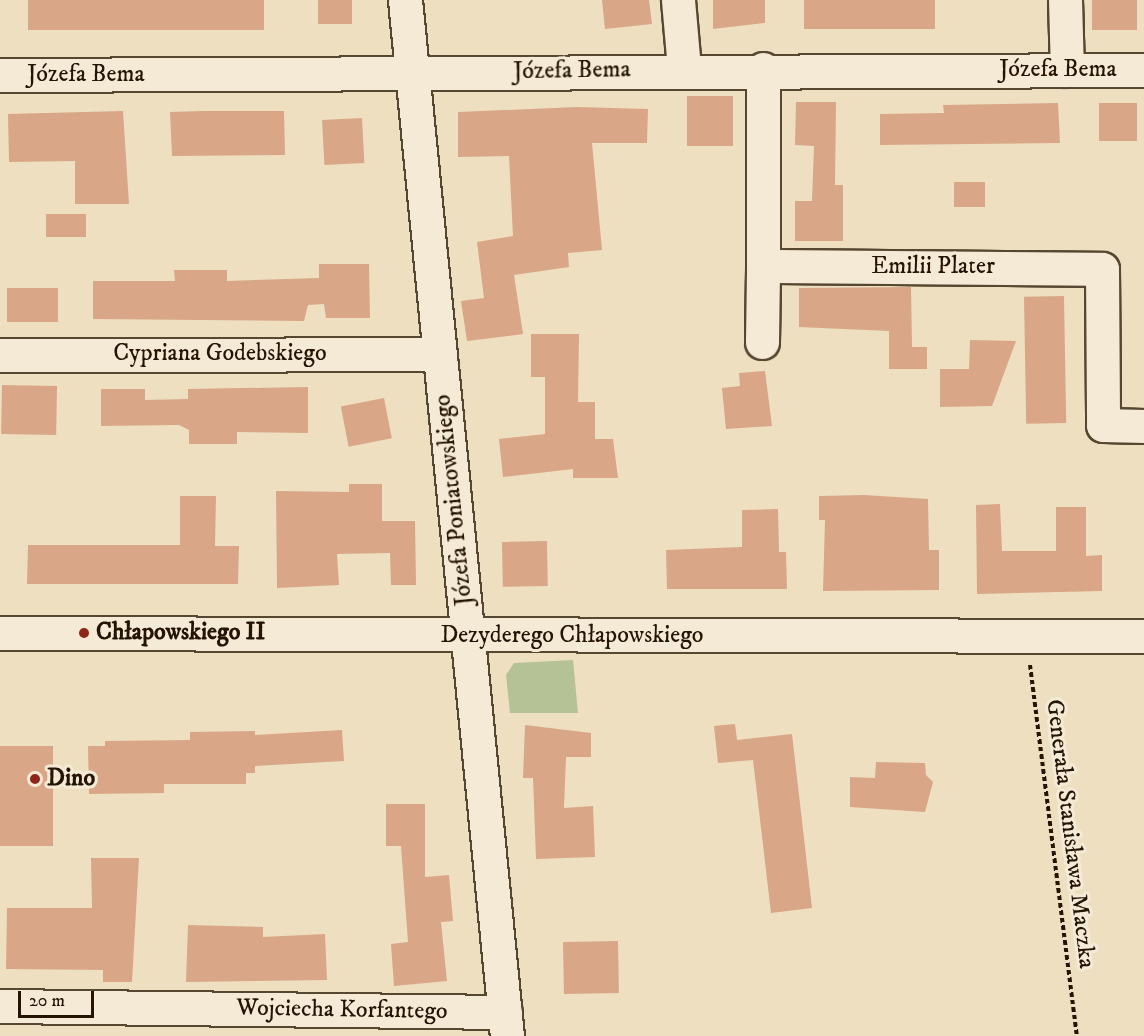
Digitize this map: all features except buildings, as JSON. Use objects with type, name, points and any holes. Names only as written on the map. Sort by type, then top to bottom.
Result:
[{"type":"street","name":"Józefa Poniatowskiego","points":[[405,0],[506,1024]]},
{"type":"street","points":[[678,0],[684,69]]},
{"type":"street","points":[[1065,0],[1067,70]]},
{"type":"street","name":"Józefa Bema","points":[[0,75],[684,69],[1144,70]]},
{"type":"street","points":[[762,342],[763,69]]},
{"type":"street","name":"Emilii Plater","points":[[763,266],[1102,269],[1103,425],[1144,426]]},
{"type":"street","name":"Cypriana Godebskiego","points":[[0,355],[440,354]]},
{"type":"street","name":"Dezyderego Chłapowskiego","points":[[0,633],[1144,636]]},
{"type":"street","name":"Wojciecha Korfantego","points":[[0,1006],[506,1024]]},
{"type":"path","name":"Generała Stanisława Maczka","points":[[1028,637],[1077,1036]]},
{"type":"green space","points":[[573,660],[578,713],[510,713],[506,675],[514,663]]},
{"type":"place","name":"Chłapowskiego II","points":[[84,633]]},
{"type":"place","name":"Dino","points":[[35,779]]}]
